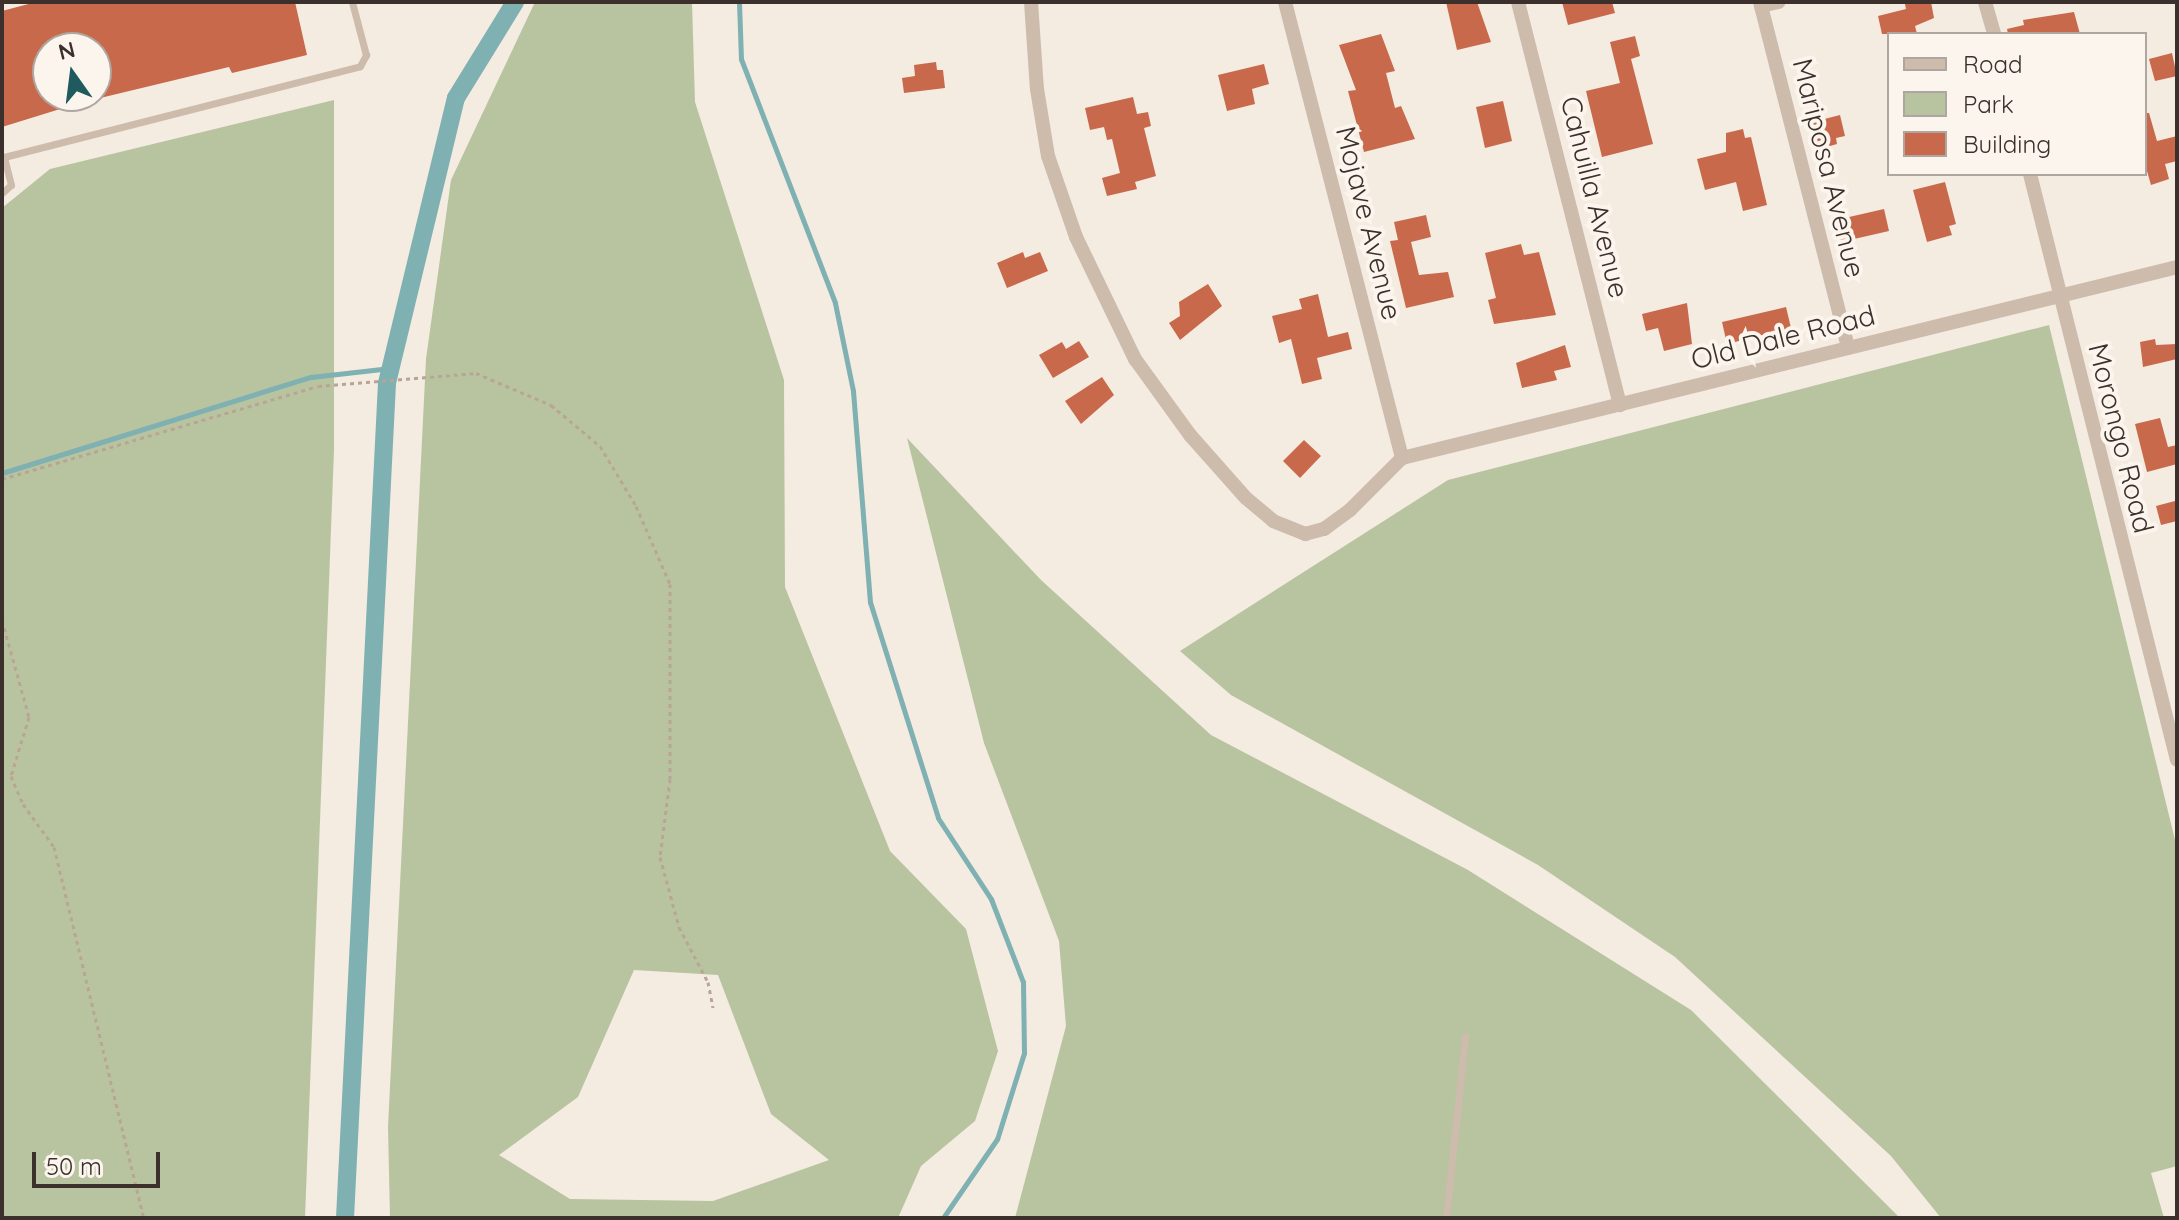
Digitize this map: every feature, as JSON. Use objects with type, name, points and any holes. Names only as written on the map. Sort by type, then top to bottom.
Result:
[{"type":"street","points":[[1031,2],[1048,156],[1076,237],[1135,359],[1190,435],[1246,498],[1273,521],[1305,534],[1324,529],[1350,510],[1402,458]]},
{"type":"street","name":"Mojave Avenue","points":[[1285,2],[1402,458]]},
{"type":"street","name":"Cahuilla Avenue","points":[[1518,2],[1620,405]]},
{"type":"street","points":[[1761,4],[1779,2]]},
{"type":"street","points":[[1985,2],[1993,32]]},
{"type":"street","name":"Mariposa Avenue","points":[[1761,4],[1848,347]]},
{"type":"street","name":"Morongo Road","points":[[2030,176],[2058,296],[2177,760]]},
{"type":"street","name":"Old Dale Road","points":[[1402,458],[2177,267]]},
{"type":"lane","points":[[2,193],[11,185],[3,157],[360,66],[366,55],[352,2]]},
{"type":"lane","points":[[1446,1218],[1465,1036]]},
{"type":"path","points":[[2,479],[318,386],[476,373],[551,405],[600,446],[636,506],[670,584],[670,779],[660,857],[679,927],[708,982],[713,1008]]},
{"type":"path","points":[[2,620],[29,717],[11,776],[23,804],[54,847],[144,1218]]},
{"type":"green space","points":[[535,2],[692,2],[695,102],[784,380],[785,587],[890,851],[966,929],[998,1051],[975,1121],[921,1166],[898,1218],[390,1218],[388,1127],[426,359],[451,180]],"holes":[[[634,970],[718,975],[771,1114],[829,1160],[713,1201],[570,1199],[499,1155],[578,1097]]]},
{"type":"green space","points":[[334,100],[334,450],[305,1218],[2,1218],[2,208],[50,169]]},
{"type":"green space","points":[[2049,325],[2177,848],[2177,1166],[2151,1173],[2164,1218],[1941,1218],[1891,1156],[1675,957],[1538,865],[1231,695],[1180,651],[1448,480]]},
{"type":"green space","points":[[907,438],[1041,580],[1211,735],[1468,870],[1691,1010],[1900,1218],[1015,1218],[1066,1026],[1059,941],[984,743]]},
{"type":"building","points":[[36,2],[295,2],[307,55],[232,73],[229,67],[112,95],[112,32],[32,32],[32,112],[50,112],[2,127],[2,11]]},
{"type":"building","points":[[1446,2],[1477,2],[1491,42],[1457,50]]},
{"type":"building","points":[[1562,2],[1612,2],[1615,13],[1568,25]]},
{"type":"building","points":[[1931,2],[1934,18],[1915,26],[1916,32],[1882,34],[1878,16],[1906,9],[1905,4]]},
{"type":"building","points":[[2074,12],[2079,32],[2008,32],[2007,29],[2024,25],[2023,20]]},
{"type":"building","points":[[1381,34],[1395,71],[1386,73],[1395,108],[1401,106],[1415,139],[1364,152],[1348,91],[1356,90],[1339,45]]},
{"type":"building","points":[[1635,36],[1640,56],[1631,59],[1653,144],[1602,157],[1586,91],[1620,83],[1610,42]]},
{"type":"building","points":[[2172,53],[2177,76],[2155,81],[2149,59]]},
{"type":"building","points":[[936,62],[937,70],[943,70],[945,88],[904,93],[902,78],[915,76],[914,65]]},
{"type":"building","points":[[1264,64],[1269,84],[1252,89],[1255,104],[1227,111],[1218,75]]},
{"type":"building","points":[[1133,97],[1137,114],[1148,112],[1151,126],[1144,128],[1156,176],[1135,182],[1137,189],[1107,196],[1102,178],[1120,173],[1112,139],[1107,140],[1104,127],[1090,130],[1085,108]]},
{"type":"building","points":[[1503,101],[1512,141],[1485,148],[1476,107]]},
{"type":"building","points":[[2147,113],[2157,141],[2177,136],[2177,161],[2165,164],[2169,179],[2151,185],[2147,171]]},
{"type":"building","points":[[1840,115],[1845,136],[1836,138],[1837,144],[1816,150],[1809,123]]},
{"type":"building","points":[[1743,129],[1745,138],[1751,137],[1767,205],[1743,211],[1736,182],[1705,190],[1697,159],[1726,152],[1726,133]]},
{"type":"building","points":[[1945,182],[1956,224],[1949,226],[1952,235],[1927,242],[1913,190]]},
{"type":"building","points":[[1884,209],[1889,231],[1841,242],[1836,220]]},
{"type":"building","points":[[1426,215],[1431,237],[1411,242],[1419,275],[1448,272],[1454,297],[1406,308],[1390,241],[1398,240],[1394,222]]},
{"type":"building","points":[[1521,244],[1524,255],[1539,252],[1556,315],[1494,324],[1488,300],[1496,298],[1485,253]]},
{"type":"building","points":[[1023,252],[1025,258],[1040,252],[1048,271],[1007,288],[997,263]]},
{"type":"building","points":[[1208,284],[1222,306],[1180,340],[1169,323],[1180,316],[1179,302]]},
{"type":"building","points":[[1318,294],[1328,337],[1348,332],[1352,349],[1317,358],[1322,379],[1302,384],[1291,339],[1279,343],[1272,316],[1302,309],[1299,299]]},
{"type":"building","points":[[1687,303],[1692,344],[1664,351],[1658,328],[1646,331],[1642,314]]},
{"type":"building","points":[[1786,307],[1791,328],[1727,344],[1722,322]]},
{"type":"building","points":[[2155,339],[2156,345],[2177,344],[2177,359],[2143,367],[2140,342]]},
{"type":"building","points":[[1079,341],[1089,357],[1053,378],[1039,355],[1062,342],[1066,349]]},
{"type":"building","points":[[1565,345],[1571,367],[1554,371],[1557,380],[1522,388],[1516,363]]},
{"type":"building","points":[[1102,377],[1114,395],[1081,424],[1065,401]]},
{"type":"building","points":[[2160,418],[2168,447],[2177,445],[2177,464],[2147,472],[2135,424]]},
{"type":"building","points":[[1304,440],[1321,456],[1300,478],[1283,461]]},
{"type":"building","points":[[2175,501],[2177,521],[2161,525],[2156,506]]},
{"type":"waterway","points":[[345,1218],[387,383],[456,98],[515,2]]},
{"type":"waterway","points":[[739,2],[741,59],[835,303],[853,391],[870,602],[938,818],[991,899],[1023,982],[1024,1053],[997,1139],[943,1218]]},
{"type":"waterway","points":[[2,473],[311,377],[390,368]]}]
